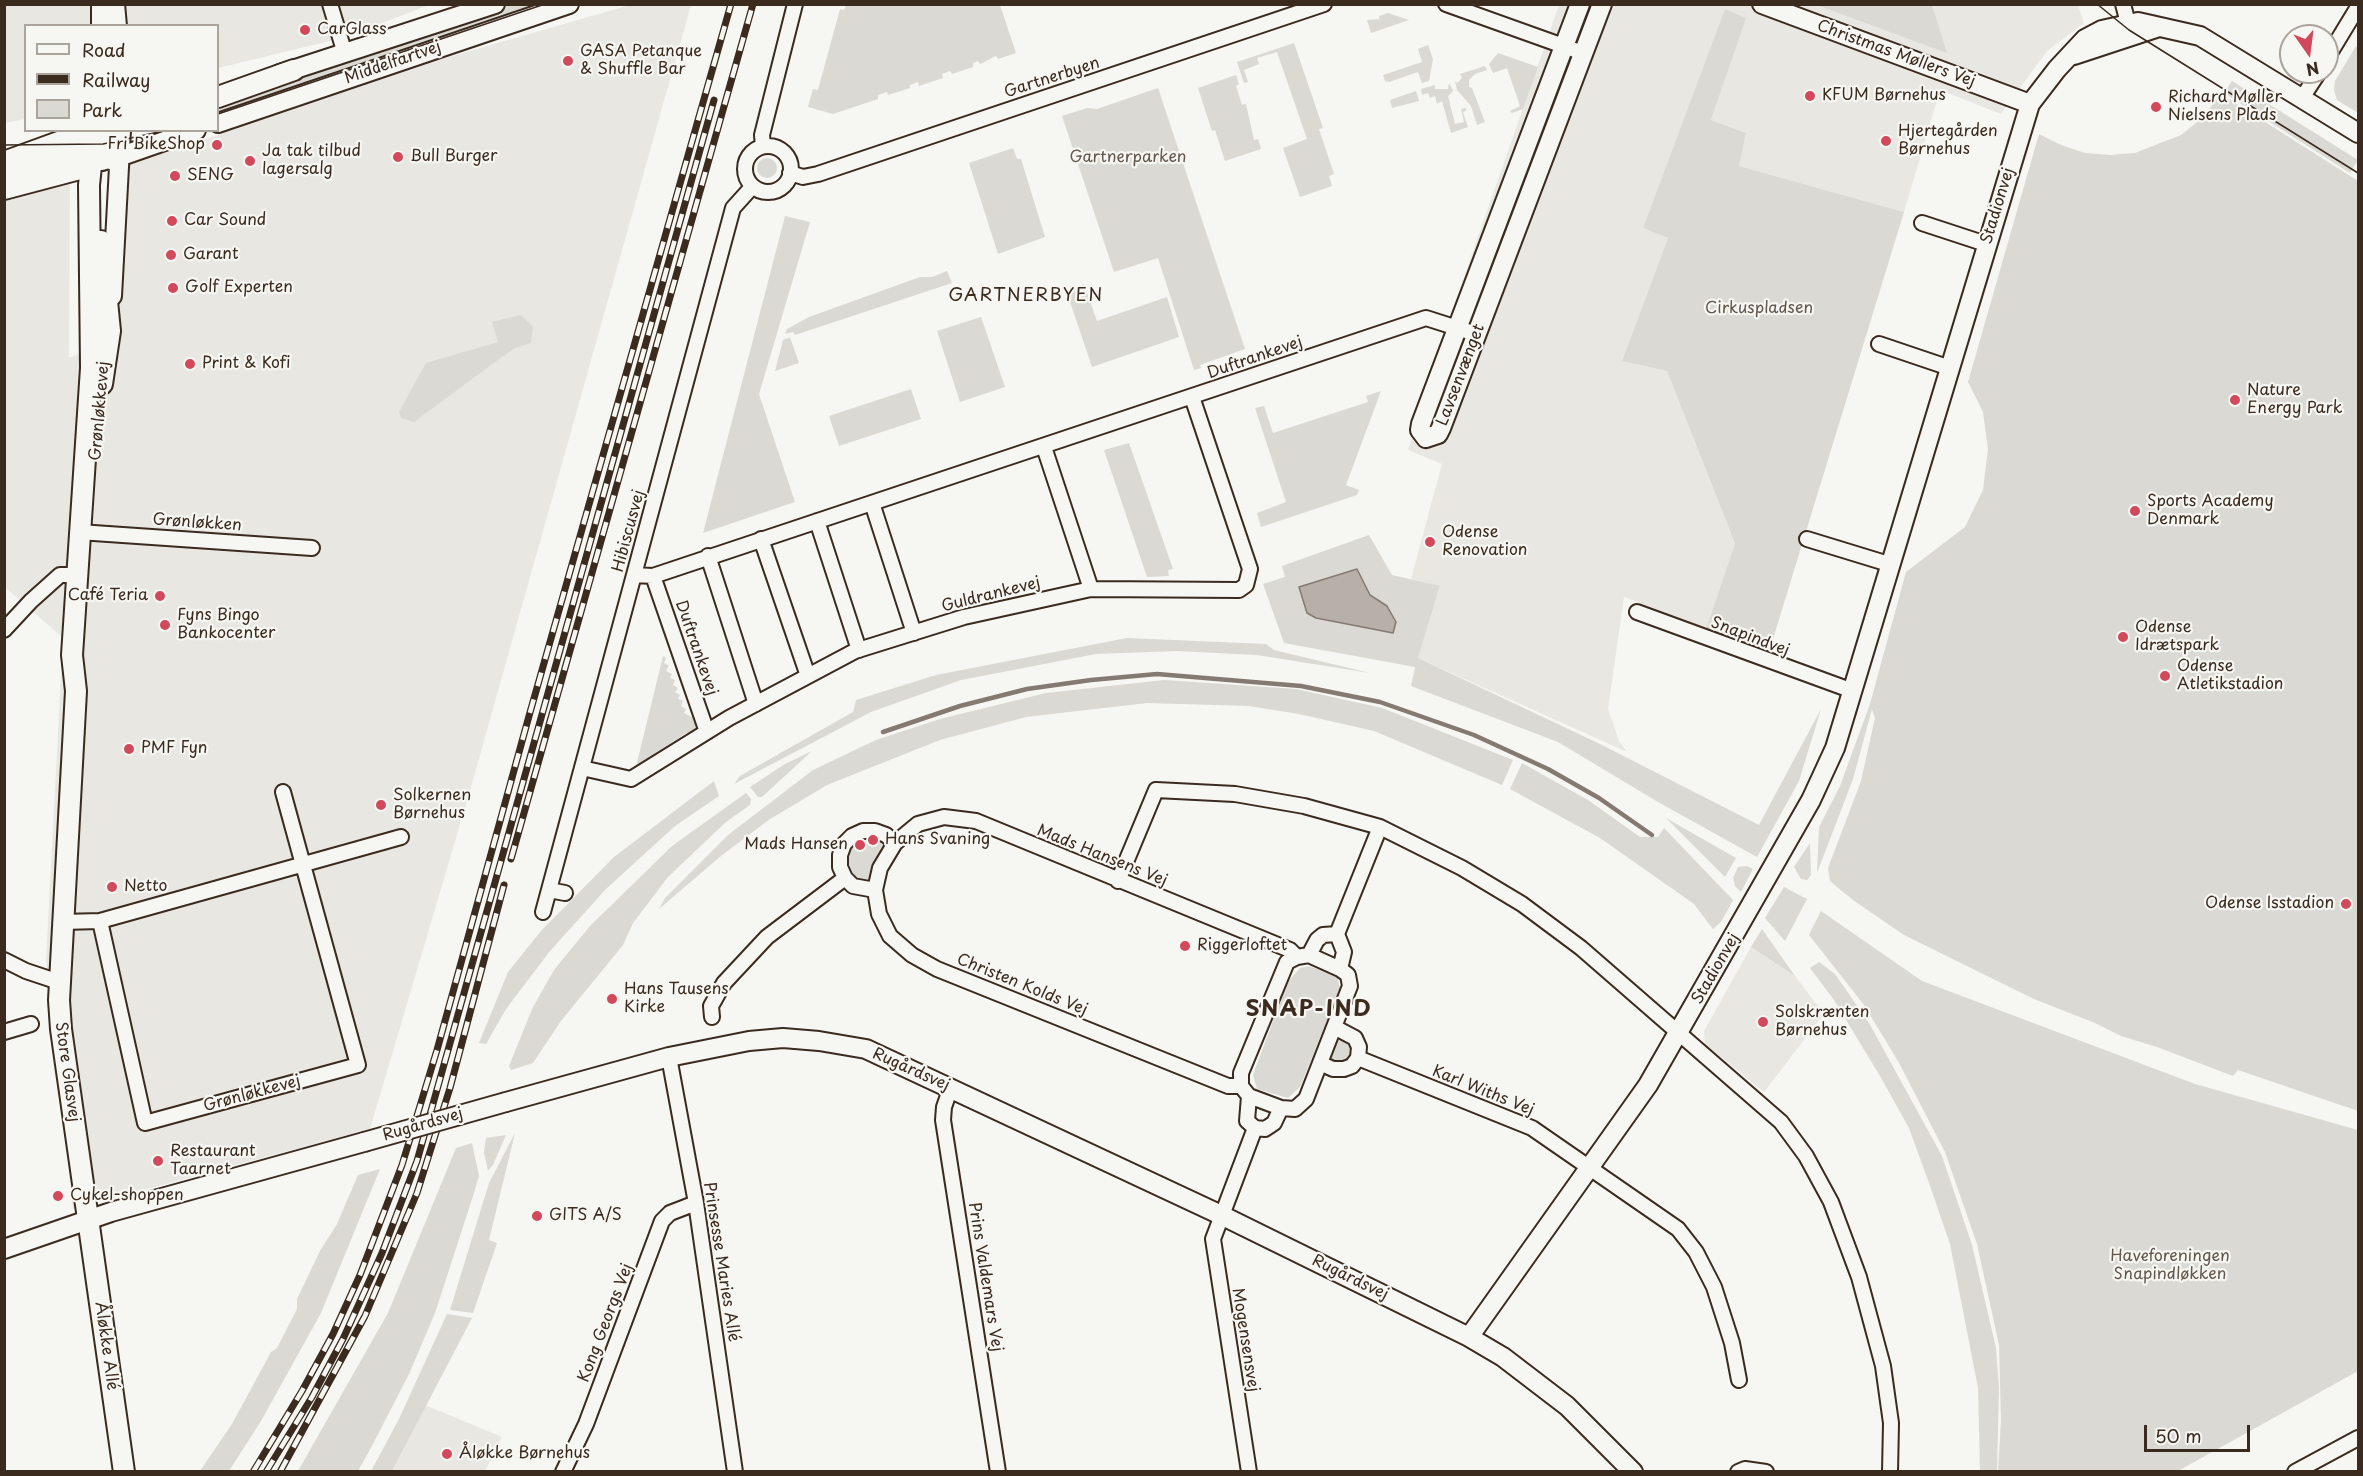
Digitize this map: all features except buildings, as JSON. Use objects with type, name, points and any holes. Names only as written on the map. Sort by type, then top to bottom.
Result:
[{"type":"main road","points":[[219,98],[294,70]]},
{"type":"main road","points":[[4,162],[103,141]]},
{"type":"main road","points":[[4,176],[69,158],[103,141]]},
{"type":"main road","points":[[4,189],[103,141]]},
{"type":"main road","name":"Grønløkkevej","points":[[76,691],[72,655],[77,575],[85,532],[110,331],[101,258],[103,141]]},
{"type":"main road","name":"Grønløkkevej","points":[[59,982],[76,691],[84,655],[85,532],[91,368],[88,209],[103,141]]},
{"type":"main road","name":"Store Glasvej","points":[[59,982],[60,1020],[88,1221]]},
{"type":"main road","name":"Åløkke Allé","points":[[88,1221],[124,1472]]},
{"type":"street","points":[[101,4],[101,24]]},
{"type":"street","points":[[107,4],[108,24]]},
{"type":"street","points":[[115,4],[117,24]]},
{"type":"street","points":[[330,4],[345,54]]},
{"type":"street","name":"Middelfartvej","points":[[219,87],[294,70],[495,4]]},
{"type":"street","name":"Middelfartvej","points":[[219,123],[569,4]]},
{"type":"street","points":[[763,146],[762,135],[795,4]]},
{"type":"street","name":"Gartnerbyen","points":[[790,173],[802,177],[818,174],[1324,4]]},
{"type":"street","points":[[1446,4],[1583,53]]},
{"type":"street","name":"Lavsenvænget","points":[[1580,4],[1421,424],[1422,435],[1426,438],[1438,434],[1441,428],[1602,4]]},
{"type":"street","name":"Christmas Møllers Vej","points":[[1762,4],[2030,104]]},
{"type":"street","points":[[2339,38],[2358,7]]},
{"type":"street","name":"Stadionvej","points":[[1468,1337],[1648,1085],[1811,800],[1835,748],[2030,104],[2056,69],[2093,34],[2127,21],[2170,27],[2200,36],[2358,133]]},
{"type":"street","points":[[2302,98],[2311,84]]},
{"type":"street","points":[[103,141],[146,148],[190,132]]},
{"type":"street","points":[[771,145],[785,153],[790,160],[790,173],[786,184],[772,192],[764,192],[752,187],[746,177],[745,161],[755,148],[771,145]]},
{"type":"street","name":"Hibiscusvej","points":[[543,912],[733,208],[752,187]]},
{"type":"street","points":[[1510,187],[1530,194]]},
{"type":"street","points":[[1922,223],[1986,244]]},
{"type":"street","name":"Duftrankevej","points":[[634,576],[653,576],[1426,318],[1476,334]]},
{"type":"street","points":[[1878,344],[1950,368]]},
{"type":"street","name":"Guldrankevej","points":[[582,768],[631,779],[706,732],[859,650],[964,617],[1091,589],[1239,590],[1246,585],[1250,569],[1192,397]]},
{"type":"street","points":[[1044,447],[1091,589]]},
{"type":"street","points":[[872,503],[914,633]]},
{"type":"street","points":[[817,521],[859,650]]},
{"type":"street","name":"Grønløkken","points":[[85,532],[312,548]]},
{"type":"street","points":[[761,539],[808,676]]},
{"type":"street","points":[[1807,539],[1892,565]]},
{"type":"street","points":[[708,556],[756,704]]},
{"type":"street","points":[[4,630],[60,575],[77,575]]},
{"type":"street","name":"Duftrankevej","points":[[653,576],[706,732]]},
{"type":"street","name":"Snapindvej","points":[[1637,612],[1853,691]]},
{"type":"street","points":[[1118,881],[1156,790],[1235,794],[1304,806],[1380,827],[1462,867],[1522,904],[1581,948],[1678,1035],[1781,1122],[1806,1156],[1831,1202],[1858,1277],[1883,1366],[1891,1423],[1890,1472]]},
{"type":"street","name":"Grønløkkevej","points":[[100,921],[145,1123],[358,1065],[284,792]]},
{"type":"street","name":"Mads Hansens Vej","points":[[894,843],[918,824],[944,817],[976,821],[1118,881],[1303,956],[1341,969]]},
{"type":"street","points":[[1337,934],[1323,935],[1303,956],[1287,962],[1262,1020],[1240,1073],[1245,1091],[1247,1121],[1255,1128],[1265,1129],[1274,1123],[1281,1108],[1295,1110],[1306,1099],[1322,1064],[1350,986],[1348,975],[1341,969],[1344,952],[1337,934],[1380,827]]},
{"type":"street","points":[[875,891],[853,886],[845,878],[840,867],[840,855],[844,844],[852,836],[863,831],[875,831],[886,835],[894,843]]},
{"type":"street","points":[[62,922],[100,921],[400,837]]},
{"type":"street","name":"Christen Kolds Vej","points":[[894,843],[880,868],[875,891],[879,914],[890,936],[912,956],[937,969],[1245,1091],[1281,1108]]},
{"type":"street","points":[[712,1017],[711,1006],[724,983],[767,937],[845,878]]},
{"type":"street","points":[[549,890],[565,893]]},
{"type":"street","points":[[4,960],[26,971],[59,982]]},
{"type":"street","points":[[4,1032],[31,1024]]},
{"type":"street","points":[[1322,1064],[1333,1069],[1344,1070],[1352,1066],[1358,1058],[1359,1047],[1355,1038],[1336,1028]]},
{"type":"street","name":"Rugårdsvej","points":[[4,1249],[88,1221],[669,1057],[749,1041],[783,1038],[819,1041],[866,1049],[1221,1215],[1468,1337],[1503,1357],[1567,1406],[1633,1472]]},
{"type":"street","name":"Prinsesse Maries Allé","points":[[669,1057],[696,1203],[735,1472]]},
{"type":"street","name":"Karl Withs Vej","points":[[1358,1058],[1532,1128],[1678,1229],[1696,1252],[1714,1287],[1732,1343],[1739,1380]]},
{"type":"street","name":"Prins Valdemars Vej","points":[[951,1088],[944,1107],[943,1120],[998,1472]]},
{"type":"street","name":"Mogensensvej","points":[[1249,1472],[1213,1239],[1255,1128]]},
{"type":"street","name":"Kong Georgs Vej","points":[[563,1472],[586,1424],[662,1221],[670,1213],[696,1203]]},
{"type":"street","points":[[2295,1472],[2358,1438]]},
{"type":"street","points":[[1738,1472],[1745,1469],[1766,1472]]},
{"type":"shaded area","points":[[5,5],[429,5],[346,37],[219,68],[219,24],[24,24],[24,119],[5,123]]},
{"type":"shaded area","points":[[630,5],[691,5],[469,794],[370,1129],[73,1209],[46,961],[63,638],[5,587],[4,199],[70,181],[69,358],[118,337],[130,165],[428,63]]},
{"type":"shaded area","points":[[1559,5],[2078,5],[2084,23],[2047,51],[2001,114],[1940,90],[1904,212],[1739,166],[1746,133],[1711,120],[1745,18],[1725,10],[1643,228],[1668,238],[1622,361],[1667,371],[1735,545],[1706,629],[1624,597],[1608,709],[1619,741],[1627,752],[1418,658],[1440,587],[1411,579],[1442,464],[1408,450],[1450,317]]},
{"type":"shaded area","points":[[1357,569],[1370,595],[1387,606],[1396,622],[1393,633],[1316,618],[1307,613],[1299,587]]},
{"type":"shaded area","name":"Solskrænten Børnehus","points":[[1751,947],[1795,976],[1824,1014],[1764,1092],[1705,1044],[1704,1031]]},
{"type":"shaded area","name":"Åløkke Børnehus","points":[[425,1405],[502,1437],[485,1471],[392,1472]]},
{"type":"green space","points":[[511,5],[556,5],[219,117],[219,101]]},
{"type":"green space","points":[[846,5],[1000,5],[1016,53],[998,59],[996,56],[980,64],[978,61],[973,63],[973,67],[952,74],[950,71],[942,74],[943,78],[919,86],[918,82],[910,85],[910,88],[888,95],[887,92],[878,95],[878,99],[833,114],[808,107],[813,89],[818,90],[840,9],[844,10]]},
{"type":"green space","points":[[1817,5],[1932,5],[1947,53]]},
{"type":"green space","name":"Cirkuspladsen","points":[[1725,9],[1746,18],[1711,120],[1746,133],[1739,166],[1904,212],[1769,652],[1706,629],[1735,544],[1667,371],[1622,361],[1668,238],[1643,228]]},
{"type":"green space","points":[[1388,13],[1409,20],[1371,33],[1367,20],[1380,19],[1379,16]]},
{"type":"green space","points":[[1294,43],[1323,128],[1319,129],[1334,174],[1329,176],[1332,186],[1300,197],[1283,148],[1307,139],[1277,52],[1257,58],[1259,64],[1244,70],[1248,82],[1244,83],[1237,62]]},
{"type":"green space","points":[[1428,45],[1433,59],[1429,81],[1422,83],[1418,72],[1389,82],[1385,81],[1383,75],[1422,62],[1418,49]]},
{"type":"green space","points":[[2356,46],[2358,48],[2358,113],[2337,100],[2334,90],[2335,84],[2339,84],[2339,74]]},
{"type":"green space","points":[[1498,53],[1538,67],[1523,109],[1512,113],[1510,111],[1520,106],[1507,68],[1493,73],[1489,64]]},
{"type":"green space","points":[[1485,66],[1487,70],[1475,74],[1469,80],[1469,87],[1472,88],[1485,122],[1477,125],[1471,106],[1457,90],[1455,81],[1457,83],[1462,78],[1460,74]]},
{"type":"green space","points":[[1236,75],[1239,84],[1236,86],[1242,105],[1246,104],[1254,140],[1258,139],[1261,149],[1225,161],[1198,88]]},
{"type":"green space","points":[[2232,81],[2358,160],[2350,173],[2224,93]]},
{"type":"green space","points":[[1449,83],[1453,91],[1448,96],[1455,124],[1464,122],[1461,109],[1465,108],[1467,110],[1463,112],[1468,127],[1451,133],[1442,101],[1437,104],[1435,96],[1430,98],[1428,93],[1422,95],[1421,89],[1435,85],[1435,89],[1448,89]]},
{"type":"green space","name":"Gartnerparken","points":[[1158,88],[1245,349],[1200,365],[1201,368],[1194,370],[1158,258],[1114,272],[1062,116],[1087,108],[1097,109]]},
{"type":"green space","points":[[1416,91],[1419,101],[1392,108],[1390,100]]},
{"type":"green space","name":"Odense Idrætspark","points":[[2221,94],[2358,181],[2358,1111],[2238,1070],[2233,1076],[2121,1036],[2034,999],[1904,935],[1830,881],[1828,868],[1861,781],[1875,718],[1872,709],[1853,779],[1817,873],[1819,827],[1840,786],[1870,704],[1906,572],[1965,527],[1983,490],[1988,449],[1983,412],[1968,382],[2039,134],[2085,153],[2110,155],[2135,153],[2181,135],[2201,119]]},
{"type":"green space","points":[[1013,148],[1017,159],[1021,159],[1045,237],[998,254],[969,163]]},
{"type":"green space","points":[[767,158],[774,161],[777,168],[774,175],[767,178],[760,175],[757,168],[760,161]]},
{"type":"green space","points":[[785,216],[810,222],[759,394],[795,502],[703,533]]},
{"type":"green space","points":[[947,271],[952,283],[795,335],[793,332],[785,334],[787,329],[809,317],[920,277],[932,277]]},
{"type":"green space","points":[[1084,284],[1097,321],[1167,297],[1179,337],[1092,367],[1066,290]]},
{"type":"green space","points":[[521,315],[533,327],[531,343],[515,348],[414,422],[401,418],[399,412],[426,363],[498,342],[492,322]]},
{"type":"green space","points":[[981,317],[1005,387],[960,402],[937,331]]},
{"type":"green space","points":[[790,337],[799,363],[775,371],[783,340]]},
{"type":"green space","points":[[911,389],[921,419],[839,446],[829,416]]},
{"type":"green space","points":[[1381,391],[1346,485],[1359,490],[1357,495],[1261,527],[1257,513],[1286,502],[1255,408],[1264,406],[1273,433],[1368,402],[1366,396]]},
{"type":"green space","points":[[1129,443],[1173,569],[1168,570],[1169,576],[1147,577],[1104,450]]},
{"type":"green space","points":[[1369,535],[1392,575],[1440,586],[1418,658],[1600,744],[1759,825],[1821,709],[1799,781],[1757,857],[1658,802],[1558,742],[1411,686],[1415,667],[1284,643],[1263,584],[1285,577],[1282,566]]},
{"type":"green space","points":[[1127,638],[1266,644],[1274,650],[1370,673],[1257,655],[1177,651],[1096,654],[961,680],[871,712],[734,784],[740,776],[853,712],[856,700],[936,675]]},
{"type":"green space","points":[[663,656],[666,658],[664,663],[669,666],[666,671],[672,674],[670,678],[675,680],[673,685],[678,688],[675,692],[680,695],[678,699],[683,701],[681,706],[686,709],[684,713],[698,720],[699,728],[694,734],[686,733],[651,756],[644,765],[636,767]]},
{"type":"green space","points":[[1164,680],[1296,689],[1382,708],[1513,760],[1502,785],[1374,731],[1299,714],[1249,706],[1147,703],[1026,717],[940,740],[827,785],[770,819],[721,856],[659,909],[665,898],[728,835],[813,770],[876,740],[940,719],[1046,693]]},
{"type":"green space","points":[[812,751],[762,797],[758,797],[750,787],[785,764]]},
{"type":"green space","points":[[1522,763],[1588,800],[1640,837],[1658,837],[1664,828],[1733,900],[1721,922],[1713,929],[1694,904],[1600,838],[1510,789]]},
{"type":"green space","points":[[714,781],[719,796],[675,826],[606,889],[550,951],[506,1009],[486,1044],[479,1043],[508,972],[541,931],[614,857]]},
{"type":"green space","points":[[746,793],[751,799],[750,805],[726,822],[668,877],[633,923],[623,945],[561,1021],[533,1063],[511,1070],[509,1066],[533,1007],[554,970],[590,926],[672,846]]},
{"type":"green space","points":[[1666,818],[1736,858],[1725,877]]},
{"type":"green space","points":[[866,838],[883,841],[887,845],[874,864],[868,882],[855,878],[847,859],[852,847]]},
{"type":"green space","points":[[1810,843],[1811,875],[1807,880],[1801,879],[1794,867]]},
{"type":"green space","points":[[1747,866],[1753,869],[1741,892],[1735,886],[1733,878],[1738,867]]},
{"type":"green space","points":[[1784,887],[1807,899],[1785,941],[1765,918]]},
{"type":"green space","name":"Haveforeningen Snapindløkken","points":[[1821,911],[1922,981],[2195,1084],[2358,1130],[2358,1371],[2178,1471],[1998,1471],[2001,1420],[1999,1345],[1977,1244],[1945,1152],[1898,1061],[1864,1005],[1809,935]]},
{"type":"green space","points":[[1762,929],[1795,976],[1751,947]]},
{"type":"green space","points":[[1819,962],[1835,974],[1869,1023],[1942,1156],[1972,1245],[1996,1348],[1999,1388],[1997,1471],[1980,1471],[1978,1388],[1950,1244],[1929,1183],[1909,1128],[1834,1000],[1810,968]]},
{"type":"green space","points":[[1309,966],[1337,976],[1340,988],[1300,1087],[1288,1098],[1257,1089],[1253,1075],[1287,983],[1300,968]]},
{"type":"green space","points":[[1342,1038],[1347,1039],[1353,1054],[1343,1063],[1332,1062],[1330,1058],[1336,1043]]},
{"type":"green space","points":[[515,1133],[489,1240],[497,1243],[473,1313],[450,1310],[489,1183]]},
{"type":"green space","points":[[506,1135],[488,1171],[484,1152],[486,1138]]},
{"type":"green space","points":[[472,1143],[479,1176],[435,1313],[409,1374],[373,1444],[358,1471],[298,1471],[388,1313],[456,1148]]},
{"type":"green space","points":[[380,1169],[321,1313],[261,1421],[229,1471],[200,1471],[232,1424],[271,1352],[277,1348],[297,1309],[297,1299],[320,1251],[337,1224],[358,1175]]},
{"type":"green space","points":[[447,1314],[472,1318],[392,1471],[371,1471],[399,1419]]},
{"type":"waterway","points":[[883,732],[960,706],[1027,689],[1091,680],[1157,674],[1301,686],[1380,702],[1474,735],[1548,769],[1599,798],[1652,835]]},
{"type":"tram line","points":[[219,114],[545,4]]},
{"type":"tram line","points":[[2097,4],[2129,30],[2358,173]]},
{"type":"tram line","points":[[4,145],[103,144],[159,132]]},
{"type":"railway","points":[[253,1472],[333,1334],[360,1275],[402,1165],[437,1050],[529,716],[731,4]]},
{"type":"railway","points":[[511,859],[753,4]]},
{"type":"railway","points":[[266,1472],[312,1397],[343,1339],[382,1253],[417,1161],[714,100]]},
{"type":"railway","points":[[280,1472],[365,1316],[417,1193],[450,1088],[504,885]]},
{"type":"place","name":"CarGlass","points":[[305,30]]},
{"type":"place","name":"GASA Petanque & Shuffle Bar","points":[[568,61]]},
{"type":"place","name":"KFUM Børnehus","points":[[1810,96]]},
{"type":"place","name":"Richard Møller Nielsens Plads","points":[[2156,107]]},
{"type":"place","name":"Hjertegården Børnehus","points":[[1886,141]]},
{"type":"place","name":"Fri BikeShop","points":[[217,145]]},
{"type":"place","name":"Bull Burger","points":[[398,157]]},
{"type":"place","name":"Ja tak tilbud lagersalg","points":[[250,161]]},
{"type":"place","name":"SENG","points":[[175,176]]},
{"type":"place","name":"Car Sound","points":[[172,221]]},
{"type":"place","name":"Garant","points":[[171,255]]},
{"type":"place","name":"Golf Experten","points":[[173,288]]},
{"type":"place","name":"Print & Kofi","points":[[190,364]]},
{"type":"place","name":"Nature Energy Park","points":[[2235,400]]},
{"type":"place","name":"Sports Academy Denmark","points":[[2135,511]]},
{"type":"place","name":"Odense Renovation","points":[[1430,542]]},
{"type":"place","name":"Café Teria","points":[[160,596]]},
{"type":"place","name":"Fyns Bingo Bankocenter","points":[[165,625]]},
{"type":"place","name":"Odense Idrætspark","points":[[2123,637]]},
{"type":"place","name":"Odense Atletikstadion","points":[[2165,676]]},
{"type":"place","name":"PMF Fyn","points":[[129,749]]},
{"type":"place","name":"Solkernen Børnehus","points":[[381,805]]},
{"type":"place","name":"Hans Svaning","points":[[873,840]]},
{"type":"place","name":"Mads Hansen","points":[[860,845]]},
{"type":"place","name":"Netto","points":[[112,887]]},
{"type":"place","name":"Odense Isstadion","points":[[2346,904]]},
{"type":"place","name":"Riggerloftet","points":[[1185,946]]},
{"type":"place","name":"Hans Tausens Kirke","points":[[612,999]]},
{"type":"place","name":"Solskrænten Børnehus","points":[[1763,1022]]},
{"type":"place","name":"Restaurant Taarnet","points":[[158,1161]]},
{"type":"place","name":"Cykel-shoppen","points":[[58,1196]]},
{"type":"place","name":"GITS A/S","points":[[537,1216]]},
{"type":"place","name":"Åløkke Børnehus","points":[[447,1454]]},
{"type":"district","name":"GARTNERBYEN","points":[[1026,296]]},
{"type":"district","name":"SNAP-IND","points":[[1309,1010]]}]
